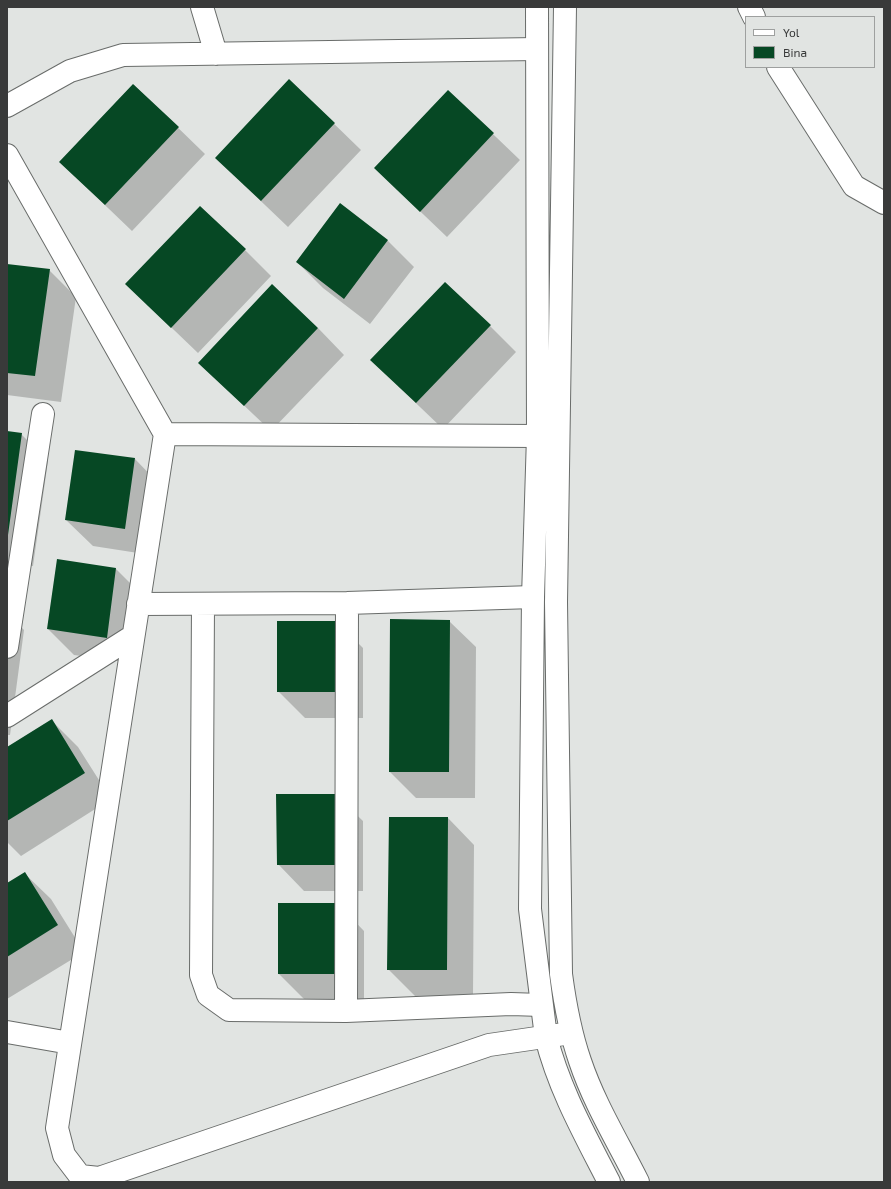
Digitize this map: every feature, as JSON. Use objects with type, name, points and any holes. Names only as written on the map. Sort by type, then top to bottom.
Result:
[{"type":"street","points":[[202,7],[216,54]]},
{"type":"street","points":[[537,7],[538,436],[533,597],[530,909],[546,1037],[561,1086],[609,1182]]},
{"type":"street","points":[[565,7],[556,602],[560,945],[562,981],[571,1032],[591,1089],[638,1182]]},
{"type":"street","points":[[749,7],[754,16]]},
{"type":"street","points":[[7,106],[70,71],[123,55],[537,49]]},
{"type":"street","points":[[779,68],[854,186],[884,202]]},
{"type":"street","points":[[7,155],[165,434],[57,1128],[64,1155],[80,1176],[99,1178],[489,1046],[571,1032]]},
{"type":"street","points":[[7,647],[44,414]]},
{"type":"street","points":[[165,434],[538,436]]},
{"type":"street","points":[[138,604],[347,603],[533,597]]},
{"type":"street","points":[[346,1010],[347,603]]},
{"type":"street","points":[[203,604],[202,974],[208,995],[229,1010],[346,1010],[511,1004],[541,1005]]},
{"type":"street","points":[[7,716],[134,636]]},
{"type":"street","points":[[7,1032],[70,1043]]},
{"type":"building","points":[[289,79],[335,123],[261,201],[215,158]]},
{"type":"building","points":[[133,84],[179,127],[105,205],[59,162]]},
{"type":"building","points":[[448,90],[494,133],[420,212],[374,168]]},
{"type":"building","points":[[340,203],[388,240],[344,299],[296,262]]},
{"type":"building","points":[[200,206],[246,249],[171,328],[125,284]]},
{"type":"building","points":[[7,264],[50,269],[35,376],[7,373]]},
{"type":"building","points":[[445,282],[491,325],[416,403],[370,360]]},
{"type":"building","points":[[272,284],[318,328],[244,406],[198,363]]},
{"type":"building","points":[[7,431],[22,433],[8,535],[7,535]]},
{"type":"building","points":[[75,450],[135,458],[125,529],[65,520]]},
{"type":"building","points":[[57,559],[116,568],[107,638],[47,629]]},
{"type":"building","points":[[390,619],[450,620],[449,772],[389,772]]},
{"type":"building","points":[[277,621],[337,621],[337,692],[277,692]]},
{"type":"building","points":[[52,719],[85,773],[7,821],[7,747]]},
{"type":"building","points":[[276,794],[337,794],[337,865],[277,865]]},
{"type":"building","points":[[389,817],[448,817],[447,970],[387,970]]},
{"type":"building","points":[[25,872],[58,925],[7,957],[7,883]]},
{"type":"building","points":[[278,903],[338,903],[338,974],[278,974]]}]
